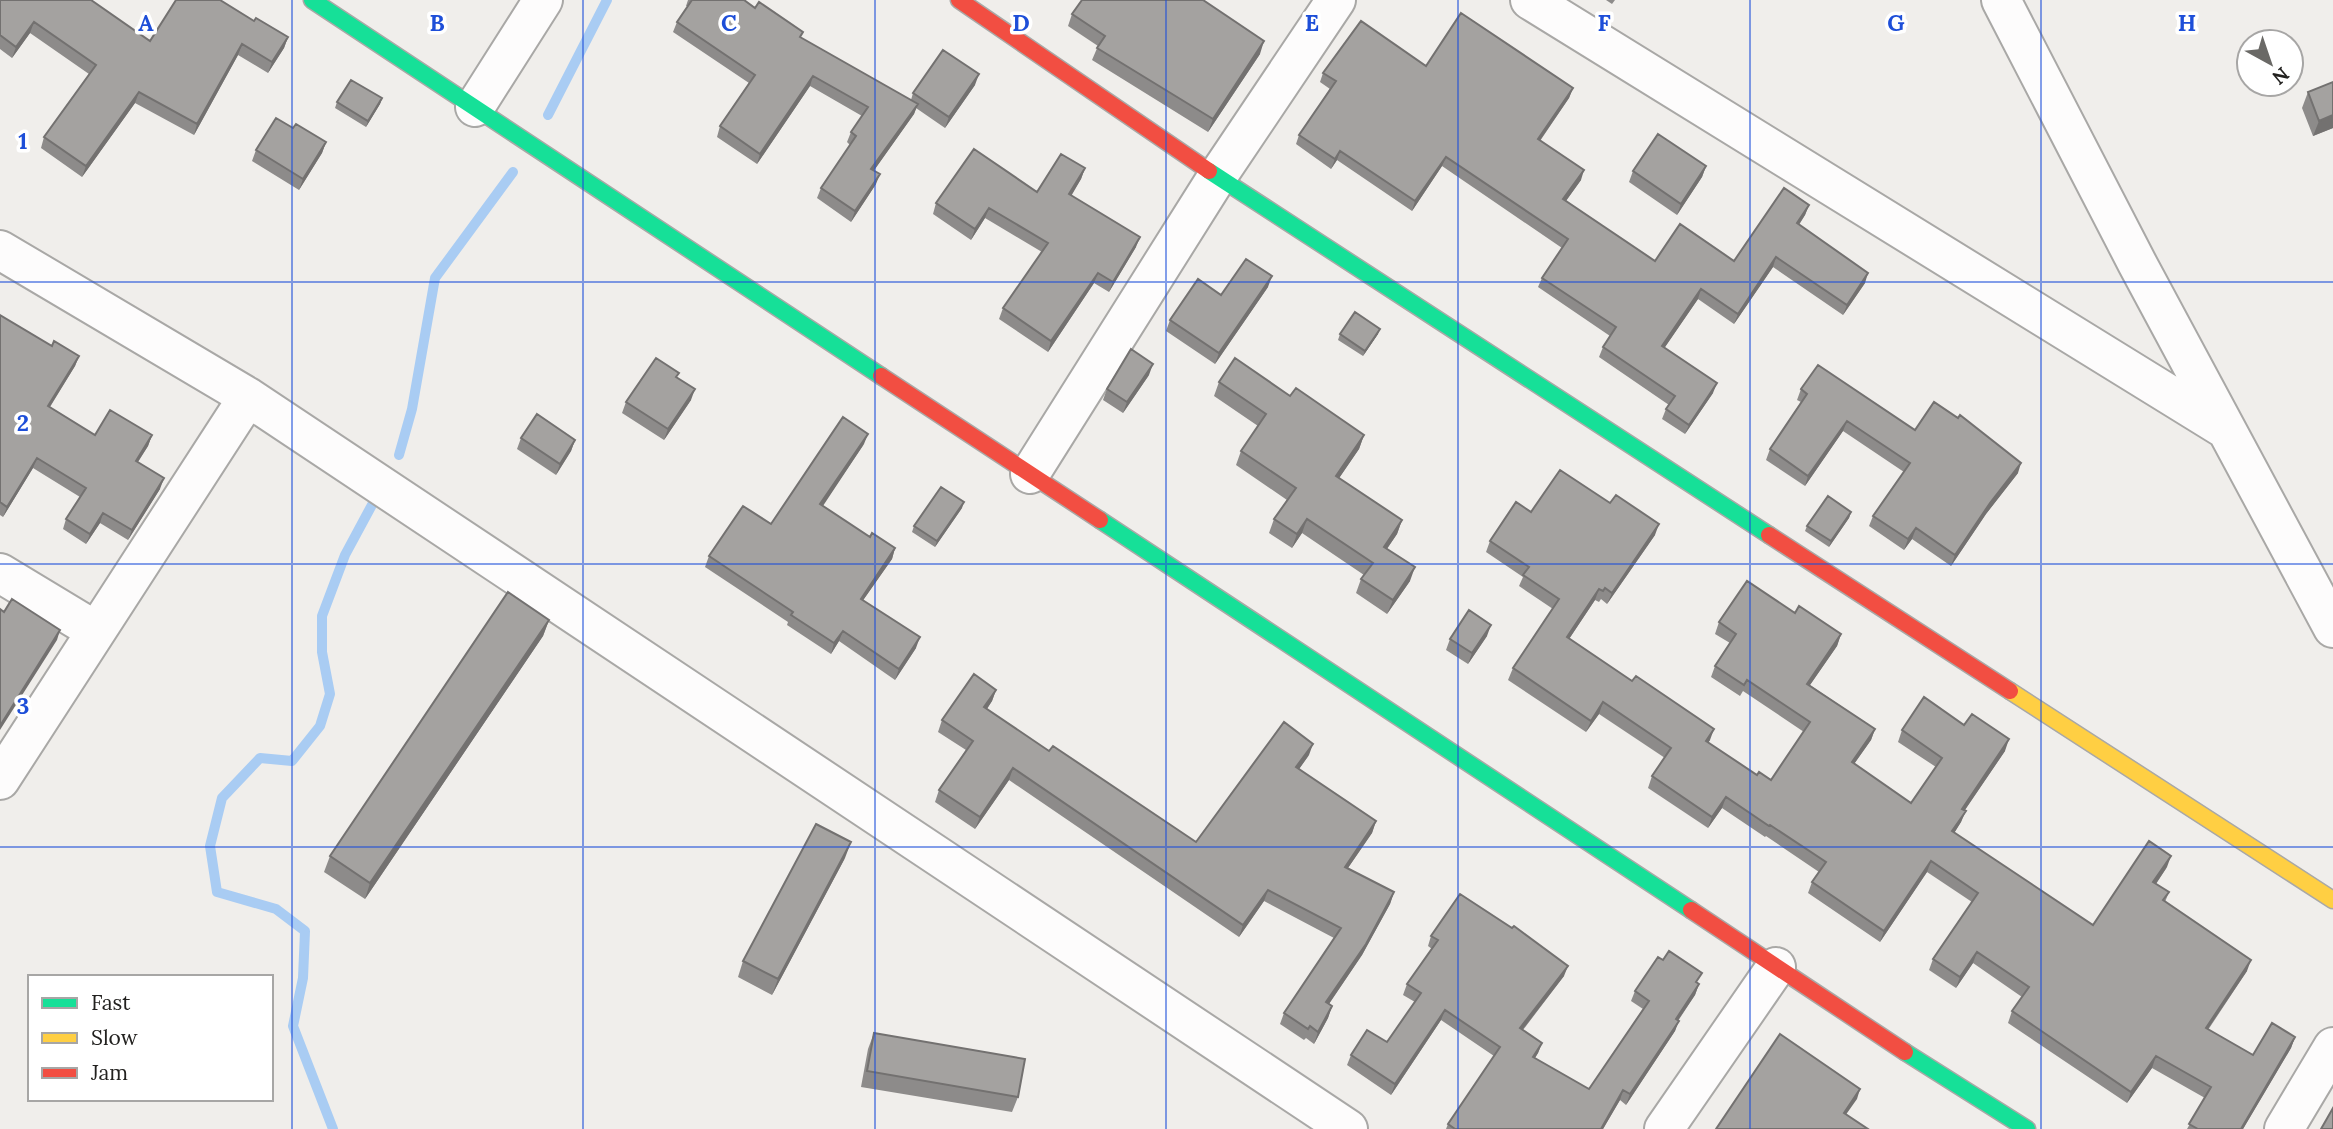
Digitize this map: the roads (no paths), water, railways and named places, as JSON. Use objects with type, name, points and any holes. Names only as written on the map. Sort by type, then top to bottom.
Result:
[{"type":"street","points":[[312,0],[1776,967],[2027,1129]]},
{"type":"street","points":[[475,107],[543,0]]},
{"type":"street","points":[[959,0],[1217,177],[2333,900]]},
{"type":"street","points":[[1030,474],[1217,177],[1336,0]]},
{"type":"street","points":[[1530,0],[2225,429]]},
{"type":"street","points":[[2001,0],[2225,429],[2333,628]]},
{"type":"street","points":[[0,250],[248,397],[1348,1129]]},
{"type":"street","points":[[0,780],[248,397]]},
{"type":"street","points":[[0,573],[96,631]]},
{"type":"street","points":[[1664,1129],[1776,967]]},
{"type":"street","points":[[2284,1129],[2333,1047]]},
{"type":"waterway","points":[[548,115],[607,0]]},
{"type":"waterway","points":[[399,455],[412,409],[435,278],[513,172]]},
{"type":"waterway","points":[[333,1129],[293,1026],[303,978],[305,931],[276,909],[217,892],[210,846],[222,798],[260,758],[292,761],[320,726],[330,694],[322,652],[322,616],[345,555],[373,503]]}]
